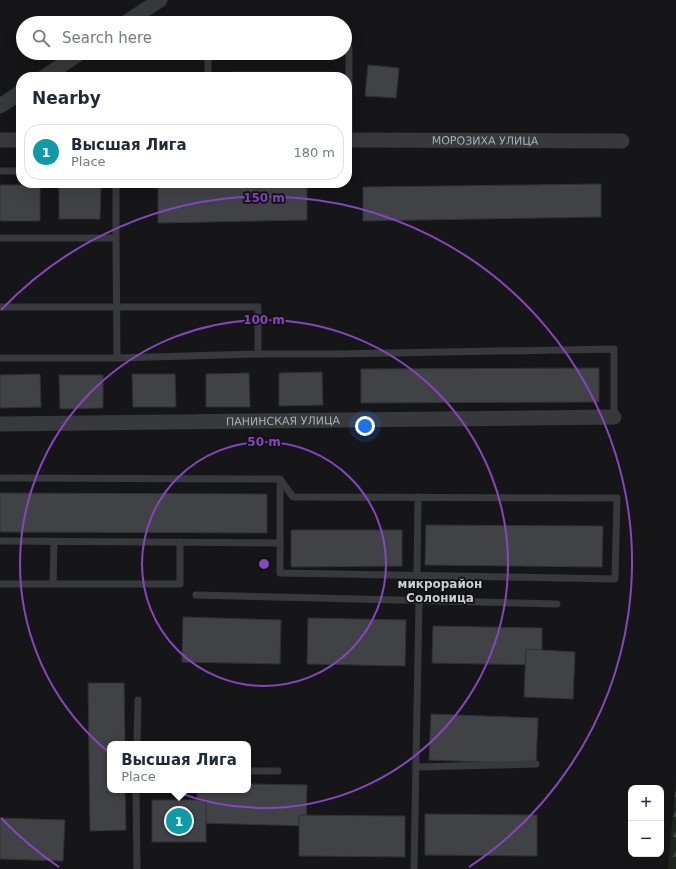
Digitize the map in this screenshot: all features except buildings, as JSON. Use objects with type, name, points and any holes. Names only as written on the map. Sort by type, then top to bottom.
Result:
[{"type":"street","points":[[136,16],[160,0]]},
{"type":"street","points":[[52,72],[70,60]]},
{"type":"street","points":[[0,106],[16,95]]},
{"type":"street","points":[[0,140],[16,140]]},
{"type":"street","name":"МОРОЗИХА УЛИЦА","points":[[352,140],[622,141]]},
{"type":"street","name":"ПАНИНСКАЯ УЛИЦА","points":[[0,424],[614,417]]},
{"type":"lane","points":[[208,60],[208,72]]},
{"type":"lane","points":[[349,60],[349,72]]},
{"type":"lane","points":[[0,171],[16,171]]},
{"type":"lane","points":[[116,188],[116,358]]},
{"type":"lane","points":[[0,238],[116,238]]},
{"type":"lane","points":[[0,307],[258,307],[258,354]]},
{"type":"lane","points":[[0,358],[116,358],[258,354],[614,349],[614,417]]},
{"type":"lane","points":[[0,478],[280,479]]},
{"type":"lane","points":[[280,479],[293,497],[617,498],[614,579],[280,573],[280,479]]},
{"type":"lane","points":[[417,575],[418,497]]},
{"type":"lane","points":[[0,541],[280,542]]},
{"type":"lane","points":[[53,584],[54,542]]},
{"type":"lane","points":[[0,584],[180,584],[180,542]]},
{"type":"lane","points":[[196,595],[556,604]]},
{"type":"lane","points":[[414,869],[419,601]]},
{"type":"lane","points":[[137,741],[138,700]]},
{"type":"lane","points":[[416,767],[536,764]]},
{"type":"lane","points":[[251,771],[278,771]]},
{"type":"lane","points":[[136,793],[137,869]]},
{"type":"green space","points":[[676,782],[676,869],[668,869]]},
{"type":"place","name":"Высшая Лига","points":[[179,821]]},
{"type":"district","name":"микрорайон Солоница","points":[[440,591]]}]
